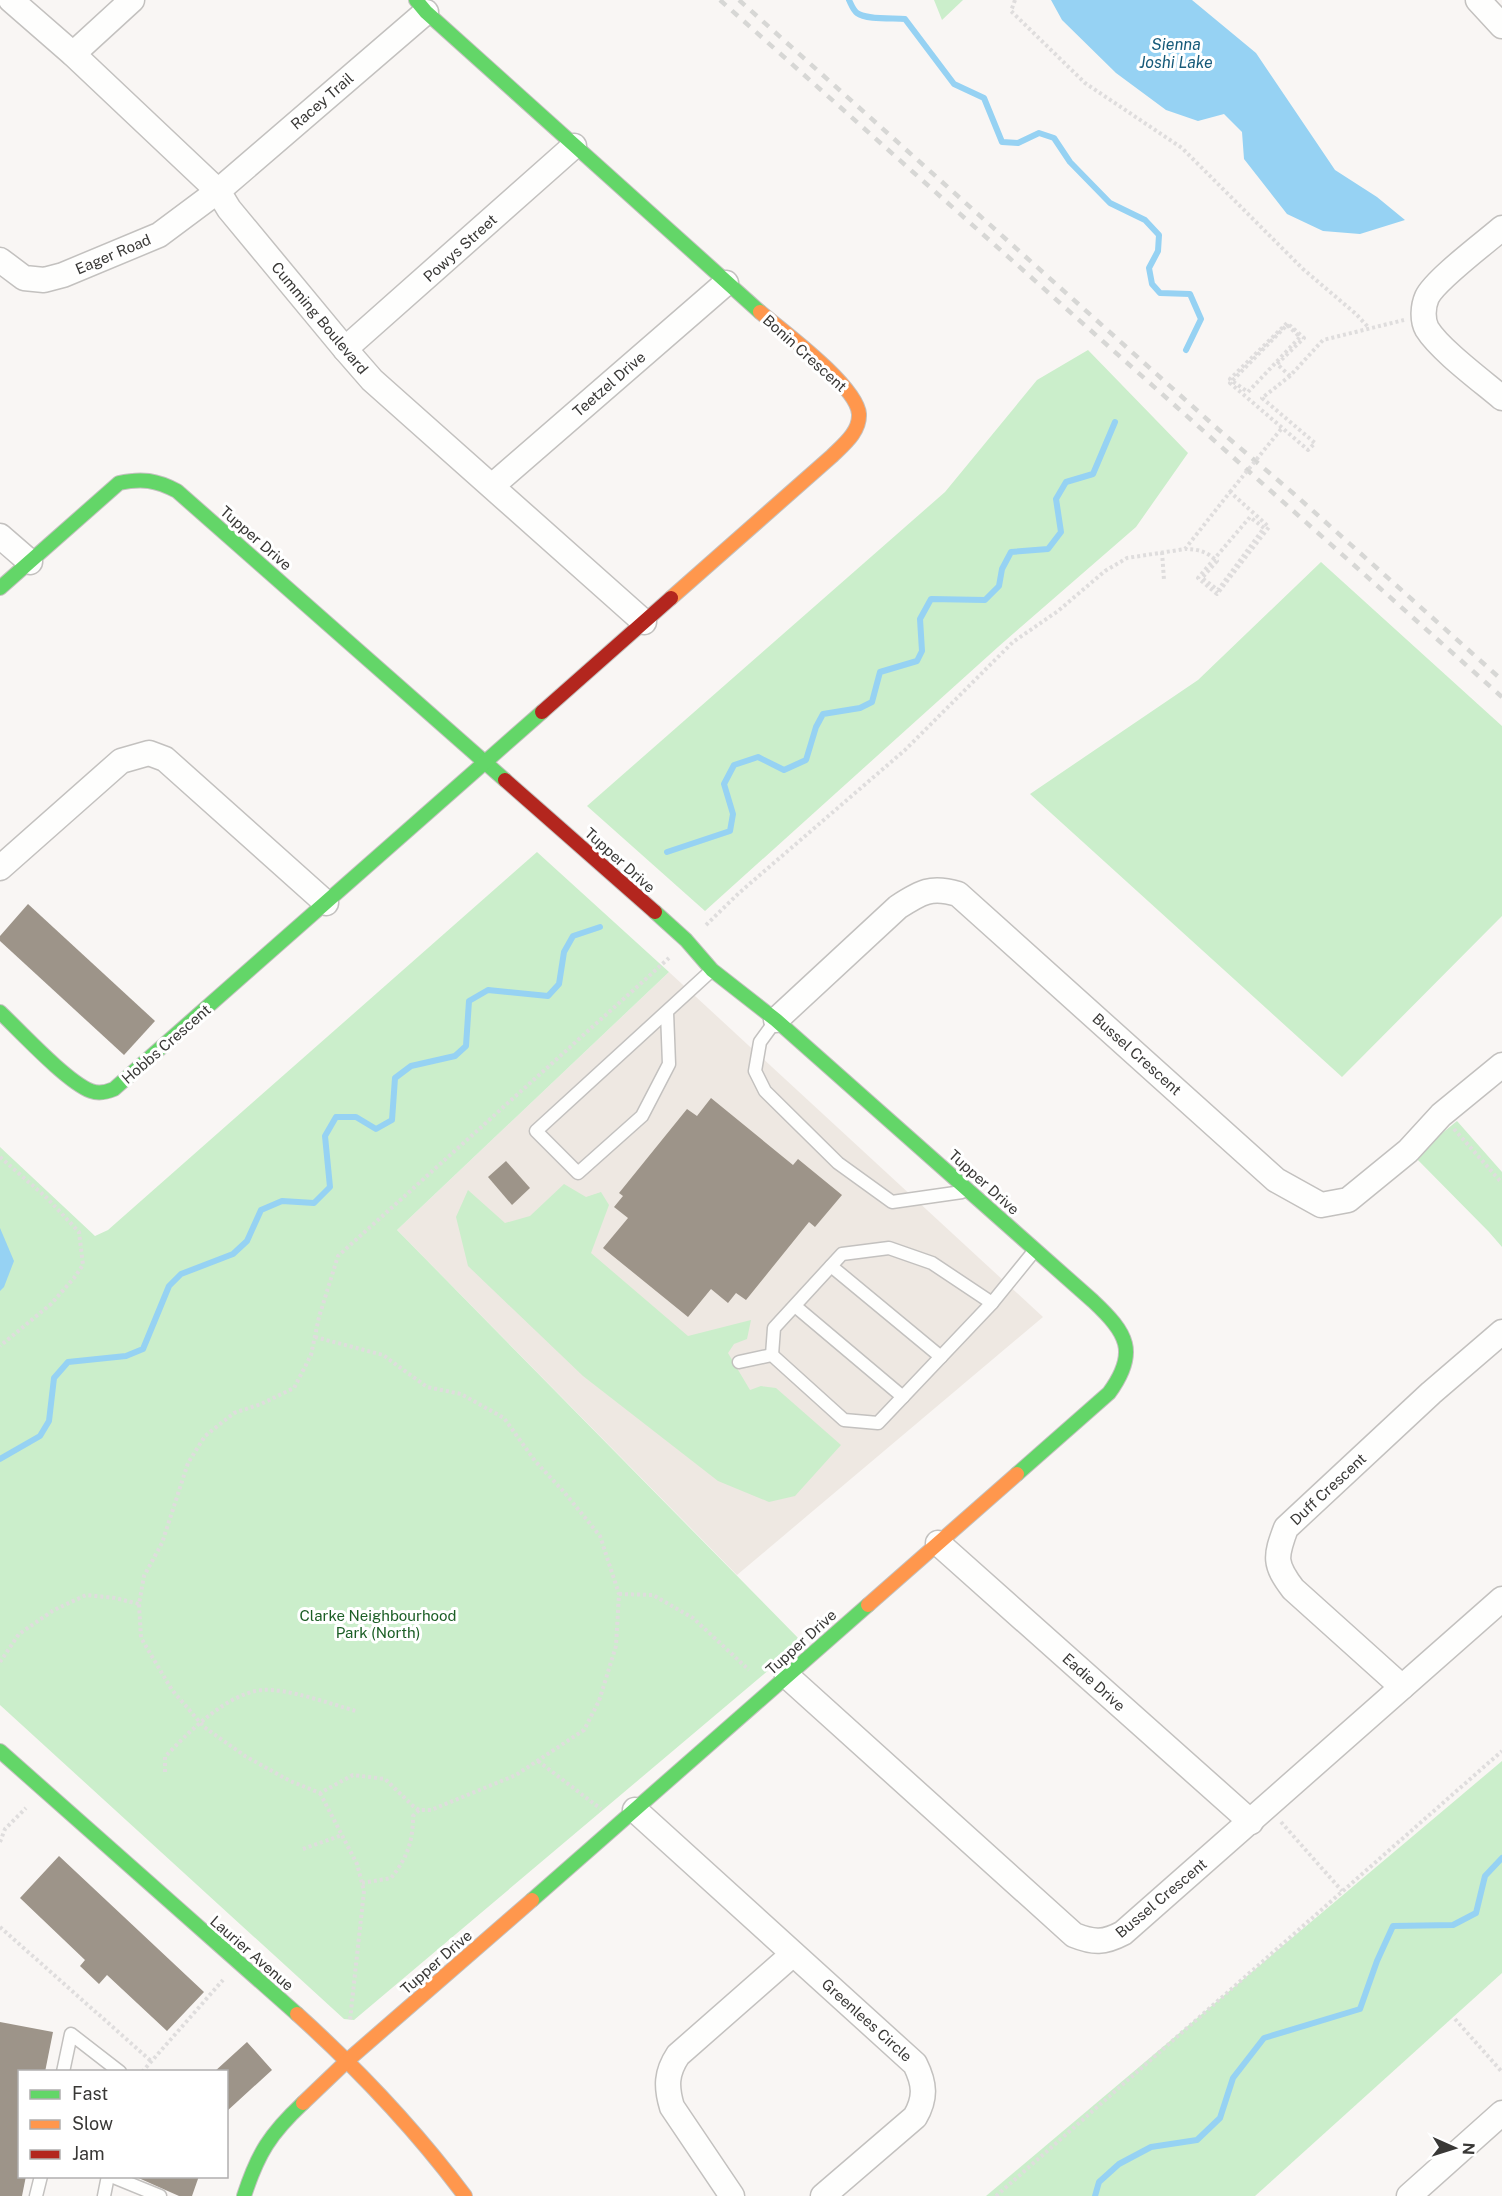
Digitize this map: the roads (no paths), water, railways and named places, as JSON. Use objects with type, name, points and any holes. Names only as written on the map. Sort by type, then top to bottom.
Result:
[{"type":"street","name":"Cumming Boulevard","points":[[11,0],[73,54],[218,191],[229,209],[372,380],[644,622]]},
{"type":"street","points":[[73,54],[132,0]]},
{"type":"street","points":[[1478,0],[1502,26]]},
{"type":"street","name":"Bonin Crescent","points":[[421,6],[726,283],[836,377],[854,399],[860,415],[853,435],[832,456],[486,763]]},
{"type":"street","name":"Racey Trail","points":[[218,191],[421,6]]},
{"type":"street","name":"Powys Street","points":[[345,350],[574,146]]},
{"type":"street","name":"Eager Road","points":[[0,260],[24,278],[44,280],[63,275],[159,235],[218,191]]},
{"type":"street","points":[[1502,228],[1448,275],[1428,296],[1424,315],[1426,327],[1440,343],[1502,398]]},
{"type":"street","name":"Teetzel Drive","points":[[492,486],[726,283]]},
{"type":"street","name":"Tupper Drive","points":[[0,588],[119,483],[139,478],[159,481],[177,491],[686,940],[712,970],[776,1020],[1112,1318],[1123,1333],[1128,1350],[1126,1366],[1120,1380],[1109,1393],[628,1817],[348,2060],[285,2120],[266,2143],[255,2163],[244,2196]]},
{"type":"street","points":[[0,536],[30,562]]},
{"type":"street","points":[[0,868],[121,761],[135,755],[149,753],[165,759],[326,903]]},
{"type":"street","name":"Hobbs Crescent","points":[[0,1012],[90,1091],[108,1093],[486,763]]},
{"type":"street","name":"Bussel Crescent","points":[[776,1020],[898,906],[921,892],[941,889],[958,894],[1276,1180],[1321,1205],[1348,1200],[1408,1151],[1441,1115],[1502,1065]]},
{"type":"street","name":"Duff Crescent","points":[[1402,1687],[1293,1589],[1279,1571],[1278,1550],[1286,1528],[1502,1332]]},
{"type":"street","name":"Eadie Drive","points":[[938,1543],[1251,1822]]},
{"type":"street","name":"Bussel Crescent","points":[[787,1677],[1074,1935],[1089,1941],[1109,1940],[1123,1933],[1251,1822],[1502,1599]]},
{"type":"street","name":"Laurier Avenue","points":[[0,1751],[348,2060],[430,2151],[465,2196]]},
{"type":"street","name":"Greenlees Circle","points":[[628,1817],[793,1954],[915,2064],[923,2080],[922,2105],[915,2117],[823,2196]]},
{"type":"street","points":[[732,2196],[672,2107],[667,2091],[667,2078],[678,2055],[793,1954]]},
{"type":"street","points":[[1409,2196],[1502,2113]]},
{"type":"lane","points":[[667,1012],[669,1064],[642,1116],[578,1173],[536,1131],[712,970]]},
{"type":"lane","points":[[776,1020],[760,1042],[755,1071],[765,1090],[838,1163],[892,1202],[969,1191]]},
{"type":"lane","points":[[772,1355],[774,1328],[842,1254],[889,1248],[932,1263],[992,1303]]},
{"type":"lane","points":[[772,1355],[844,1420],[878,1423],[992,1303],[1035,1250]]},
{"type":"lane","points":[[831,1266],[941,1357]]},
{"type":"lane","points":[[795,1306],[903,1397]]},
{"type":"lane","points":[[739,1362],[772,1355]]},
{"type":"lane","points":[[63,2070],[71,2034],[117,2070]]},
{"type":"lane","points":[[36,2196],[40,2178]]},
{"type":"lane","points":[[104,2196],[108,2178]]},
{"type":"lane","points":[[114,2178],[160,2196]]},
{"type":"water","name":"Sienna Joshi Lake","points":[[1051,0],[1192,0],[1256,53],[1335,170],[1377,197],[1405,220],[1360,234],[1323,231],[1287,214],[1244,159],[1242,132],[1224,114],[1198,121],[1166,110],[1116,73],[1062,20]]},
{"type":"water","points":[[0,1228],[14,1261],[4,1287],[0,1291]]},
{"type":"waterway","points":[[849,0],[854,10],[861,15],[873,18],[905,19],[954,84],[984,98],[1002,142],[1018,143],[1039,133],[1054,138],[1070,162],[1110,203],[1145,220],[1159,235],[1158,251],[1149,268],[1152,284],[1160,293],[1190,294],[1201,319],[1186,350]]},
{"type":"waterway","points":[[667,852],[730,831],[733,814],[724,784],[734,765],[758,757],[784,770],[806,760],[816,727],[823,714],[860,708],[872,702],[880,672],[917,661],[922,651],[920,619],[931,599],[985,600],[999,586],[1002,569],[1011,552],[1048,549],[1061,532],[1056,499],[1066,482],[1093,474],[1115,422]]},
{"type":"waterway","points":[[0,1459],[40,1436],[49,1421],[54,1378],[68,1362],[126,1356],[143,1349],[169,1286],[181,1274],[233,1254],[247,1241],[261,1210],[282,1201],[314,1203],[330,1187],[325,1136],[336,1117],[356,1117],[376,1129],[392,1120],[395,1078],[411,1066],[455,1056],[466,1046],[469,1001],[488,990],[548,996],[559,984],[564,952],[573,936],[600,927]]},
{"type":"waterway","points":[[1095,2196],[1099,2182],[1119,2164],[1151,2147],[1197,2140],[1220,2118],[1233,2078],[1264,2038],[1360,2009],[1377,1961],[1393,1926],[1453,1925],[1476,1913],[1485,1876],[1502,1858]]},
{"type":"railway","points":[[720,0],[1502,697]]},
{"type":"railway","points":[[739,0],[1502,680]]},
{"type":"park label","name":"Clarke Neighbourhood Park (North)","points":[[378,1624]]}]
